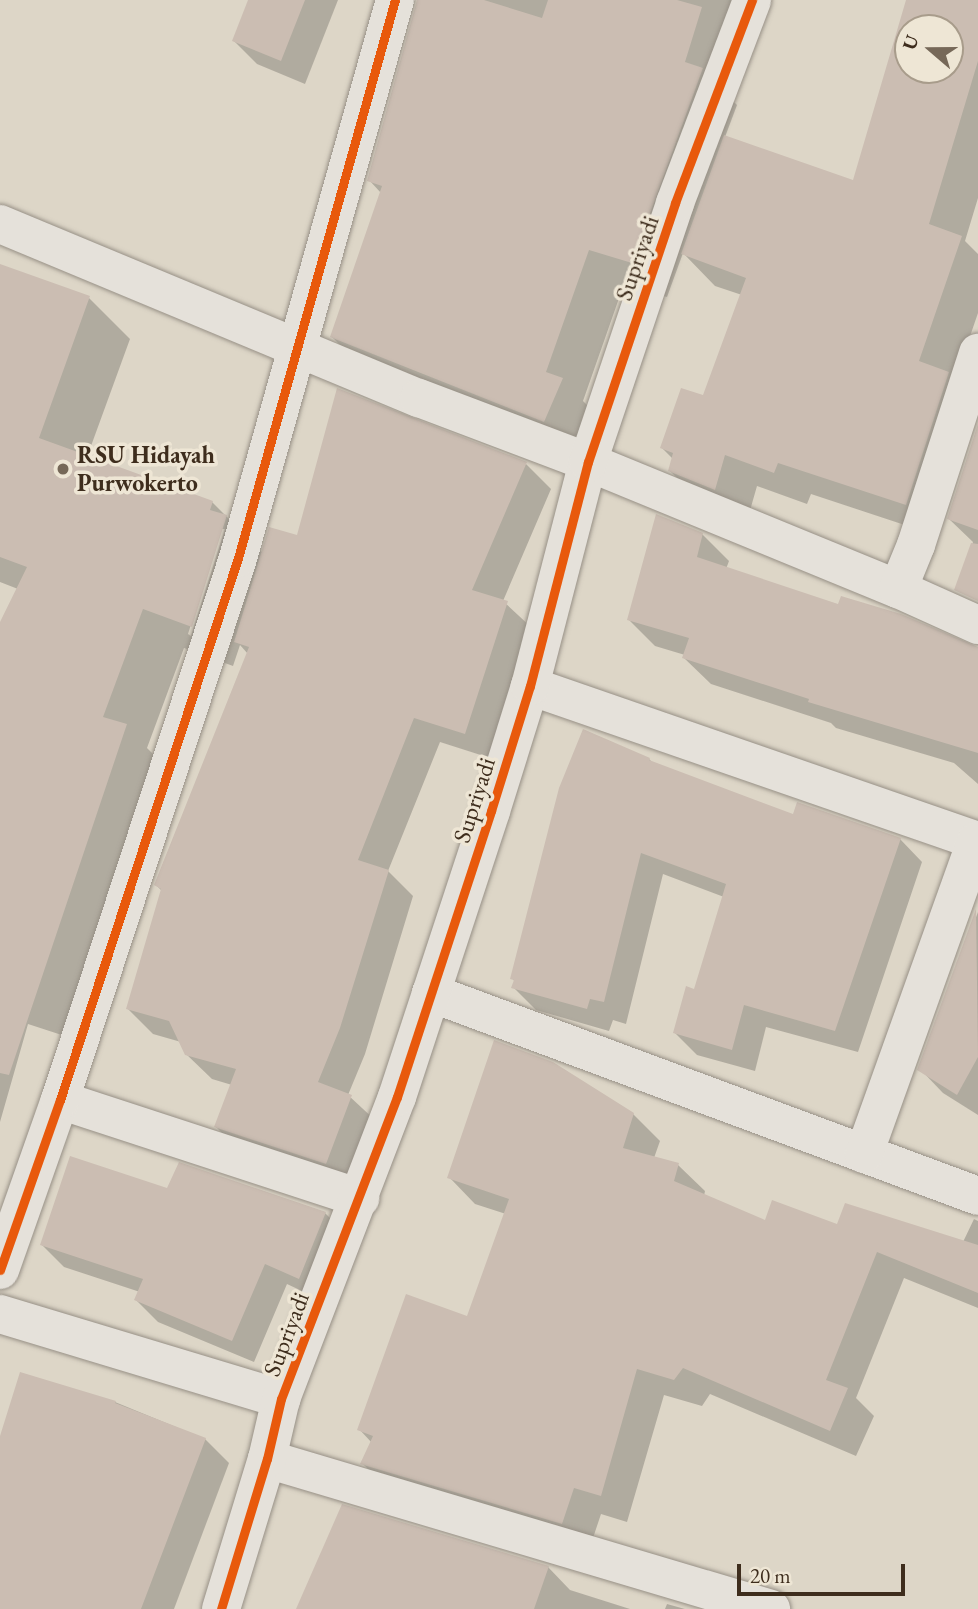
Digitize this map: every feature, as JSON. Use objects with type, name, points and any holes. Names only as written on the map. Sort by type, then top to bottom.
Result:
[{"type":"street","points":[[0,1270],[60,1100],[238,558],[395,0]]},
{"type":"street","name":"Supriyadi","points":[[220,1609],[267,1459],[281,1399],[360,1198],[431,993],[530,686],[588,462],[675,204],[752,0]]},
{"type":"street","points":[[0,223],[419,398],[588,462],[898,589],[978,625]]},
{"type":"street","points":[[898,589],[916,545],[978,353]]},
{"type":"street","points":[[530,686],[977,841],[864,1154]]},
{"type":"street","points":[[431,993],[978,1196]]},
{"type":"street","points":[[60,1100],[360,1198]]},
{"type":"street","points":[[0,1314],[281,1399]]},
{"type":"street","points":[[267,1459],[771,1609]]},
{"type":"building","points":[[248,0],[305,0],[281,61],[232,41]]},
{"type":"building","points":[[417,0],[484,0],[542,18],[548,0],[677,0],[702,7],[685,62],[703,68],[632,263],[589,250],[546,372],[563,378],[544,422],[330,337],[382,186],[367,181]]},
{"type":"building","points":[[906,0],[978,0],[978,61],[929,224],[962,236],[919,361],[949,372],[906,505],[778,463],[774,473],[725,455],[715,490],[668,471],[673,453],[660,448],[681,388],[703,395],[746,278],[681,254],[724,135],[853,180],[894,41],[894,84],[964,84],[964,14],[902,14]]},
{"type":"building","points":[[0,264],[90,296],[39,438],[213,501],[210,510],[227,515],[192,627],[143,609],[103,717],[127,724],[9,1075],[0,1073],[0,622],[27,567],[0,557]]},
{"type":"building","points":[[337,388],[527,462],[472,590],[508,601],[465,734],[414,718],[358,860],[389,870],[340,1028],[318,1082],[352,1095],[326,1164],[214,1127],[236,1069],[185,1055],[169,1021],[126,1009],[161,889],[154,885],[249,647],[234,642],[269,527],[297,535]]},
{"type":"building","points":[[978,424],[978,530],[947,519]]},
{"type":"building","points":[[656,514],[703,533],[697,557],[838,604],[841,596],[901,614],[978,647],[978,753],[808,702],[809,699],[682,658],[689,638],[627,620]]},
{"type":"building","points":[[971,543],[978,544],[978,601],[954,590]]},
{"type":"building","points":[[583,729],[650,758],[649,760],[793,814],[797,802],[901,838],[835,1031],[744,1005],[732,1050],[673,1033],[686,986],[694,989],[726,884],[641,853],[604,1002],[590,999],[587,1009],[511,988],[514,980],[510,979],[559,788]]},
{"type":"building","points":[[976,909],[978,1057],[957,1095],[917,1070]]},
{"type":"building","points":[[494,1040],[553,1062],[634,1113],[623,1148],[679,1163],[674,1181],[765,1220],[772,1200],[837,1224],[845,1203],[978,1245],[978,1293],[877,1252],[826,1380],[848,1388],[830,1431],[683,1368],[674,1380],[637,1369],[601,1496],[574,1488],[562,1524],[360,1464],[373,1436],[357,1430],[406,1294],[467,1316],[509,1199],[447,1178]]},
{"type":"building","points":[[70,1156],[167,1188],[179,1162],[326,1212],[299,1279],[265,1264],[232,1341],[134,1300],[143,1279],[40,1245]]},
{"type":"building","points":[[20,1372],[116,1401],[115,1403],[206,1438],[141,1609],[0,1609],[0,1436]]},
{"type":"building","points":[[342,1504],[549,1566],[534,1609],[296,1609]]},
{"type":"cycle path","points":[[0,1270],[60,1100],[238,558],[395,0]]},
{"type":"cycle path","points":[[221,1609],[267,1459],[281,1399],[397,1097],[491,811],[530,686],[588,462],[675,203],[752,0]]},
{"type":"place","name":"RSU Hidayah Purwokerto","points":[[63,469]]}]
